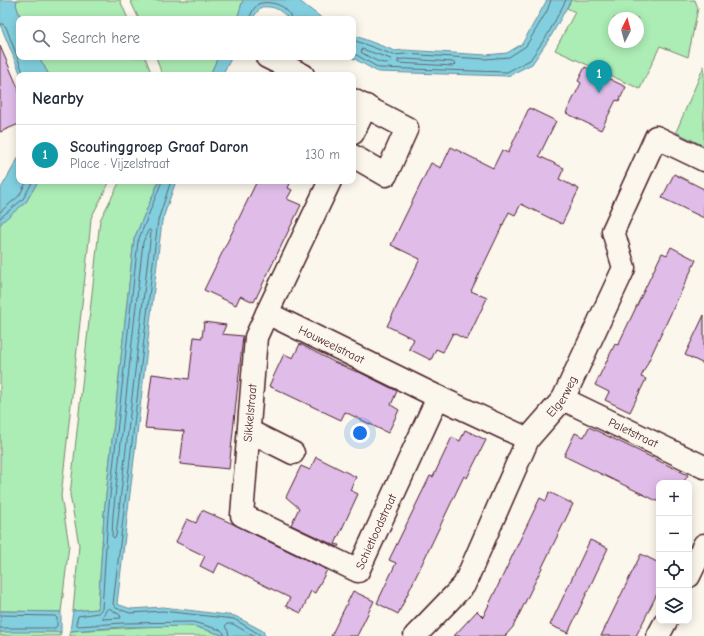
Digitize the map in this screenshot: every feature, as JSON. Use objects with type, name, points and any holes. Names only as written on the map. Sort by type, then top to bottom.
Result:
[{"type":"street","points":[[273,60],[297,72]]},
{"type":"street","points":[[356,118],[359,103],[407,128],[386,175],[356,158]]},
{"type":"street","name":"Elgerweg","points":[[415,636],[464,585],[528,439],[563,400],[624,268],[612,231],[656,137],[704,160]]},
{"type":"street","points":[[267,313],[329,184]]},
{"type":"street","name":"Houweelstraat","points":[[267,313],[438,397],[528,439]]},
{"type":"street","name":"Sikkelstraat","points":[[242,515],[256,337],[267,313]]},
{"type":"street","name":"Schietloodstraat","points":[[242,515],[358,572],[438,397]]},
{"type":"street","name":"Paletstraat","points":[[563,400],[704,467]]},
{"type":"street","points":[[248,431],[293,454]]},
{"type":"street","points":[[692,569],[704,546]]},
{"type":"street","points":[[658,636],[664,624]]},
{"type":"green space","points":[[17,0],[120,0],[127,16],[20,16],[16,5]]},
{"type":"green space","points":[[130,0],[243,0],[238,16],[138,16]]},
{"type":"green space","points":[[571,0],[695,0],[698,8],[688,57],[660,46],[640,89],[555,50],[575,12],[567,8]]},
{"type":"green space","points":[[41,60],[146,60],[151,72],[47,72]]},
{"type":"green space","points":[[157,60],[217,60],[211,72],[161,72]]},
{"type":"green space","points":[[704,66],[704,146],[676,132]]},
{"type":"green space","points":[[36,184],[108,184],[91,218],[61,496],[69,545],[61,612],[0,611],[0,225],[2,221],[26,202]]},
{"type":"green space","points":[[118,184],[158,184],[134,239],[104,514],[98,609],[73,611],[79,545],[70,495],[100,220]]},
{"type":"green space","points":[[157,626],[193,626],[226,636],[70,636],[70,631]]},
{"type":"green space","points":[[0,632],[61,632],[60,636],[0,636]]},
{"type":"water","points":[[0,0],[17,0],[16,5],[20,16],[16,16],[16,60],[41,60],[47,72],[20,72],[0,24]]},
{"type":"water","points":[[243,0],[298,0],[319,16],[286,16],[276,9],[261,7],[254,16],[238,16]]},
{"type":"water","points":[[547,0],[571,0],[551,36],[532,64],[508,76],[378,72],[356,60],[356,36],[395,51],[404,50],[486,55],[507,53],[522,44]]},
{"type":"water","points":[[217,60],[230,60],[224,72],[211,72]]},
{"type":"water","points":[[16,162],[16,184],[36,184],[26,202],[0,225],[0,190]]},
{"type":"water","points":[[158,184],[175,184],[162,221],[117,604],[131,609],[163,607],[235,616],[263,631],[265,636],[226,636],[193,626],[123,627],[70,631],[73,611],[98,609],[104,514],[134,239]]},
{"type":"water","points":[[0,611],[61,612],[61,632],[0,632]]},
{"type":"building","points":[[0,46],[16,83],[16,125],[0,132]]},
{"type":"building","points":[[585,67],[626,87],[619,101],[616,100],[601,130],[566,113],[581,83],[578,81]]},
{"type":"building","points":[[529,108],[556,121],[539,156],[564,168],[559,179],[579,189],[562,224],[521,204],[515,215],[509,212],[471,291],[487,298],[467,340],[453,333],[443,352],[436,349],[431,360],[409,349],[414,339],[387,326],[420,259],[391,245],[431,163],[441,168],[451,147],[493,168],[502,150],[508,153]]},
{"type":"building","points":[[674,174],[704,189],[704,218],[662,198]]},
{"type":"building","points":[[256,184],[290,184],[288,188],[292,190],[287,199],[301,205],[254,302],[240,296],[236,305],[204,290]]},
{"type":"building","points":[[671,247],[696,260],[641,377],[646,379],[630,412],[605,400],[609,392],[595,385],[615,344],[618,345],[662,253],[667,255]]},
{"type":"building","points":[[704,315],[704,364],[685,355]]},
{"type":"building","points":[[204,322],[226,325],[222,334],[243,336],[229,469],[180,464],[184,431],[145,428],[152,374],[189,379],[194,337],[202,338]]},
{"type":"building","points":[[300,344],[334,362],[357,371],[397,391],[391,405],[399,410],[388,433],[345,412],[341,420],[269,386],[284,354],[293,358]]},
{"type":"building","points":[[589,427],[688,475],[685,480],[656,480],[656,501],[564,456],[575,433],[584,437]]},
{"type":"building","points":[[465,430],[486,440],[467,478],[464,476],[398,614],[377,603],[396,563],[389,560],[430,476],[433,477],[452,437],[460,441]]},
{"type":"building","points":[[316,457],[356,477],[350,490],[358,494],[335,544],[339,545],[338,547],[291,525],[299,508],[286,497],[301,466],[310,470]]},
{"type":"building","points":[[549,492],[573,504],[513,627],[505,636],[454,636],[477,611],[483,617],[540,498],[546,501]]},
{"type":"building","points":[[202,510],[327,570],[315,593],[311,591],[301,613],[286,606],[290,598],[219,563],[214,573],[200,566],[205,556],[176,542],[187,519],[196,523]]},
{"type":"building","points":[[590,540],[608,548],[568,633],[550,625]]},
{"type":"building","points":[[641,554],[656,562],[656,596],[636,636],[601,636]]},
{"type":"building","points":[[353,591],[374,601],[357,636],[331,636]]},
{"type":"place","name":"Scoutinggroep Graaf Daron","points":[[599,93]]}]
